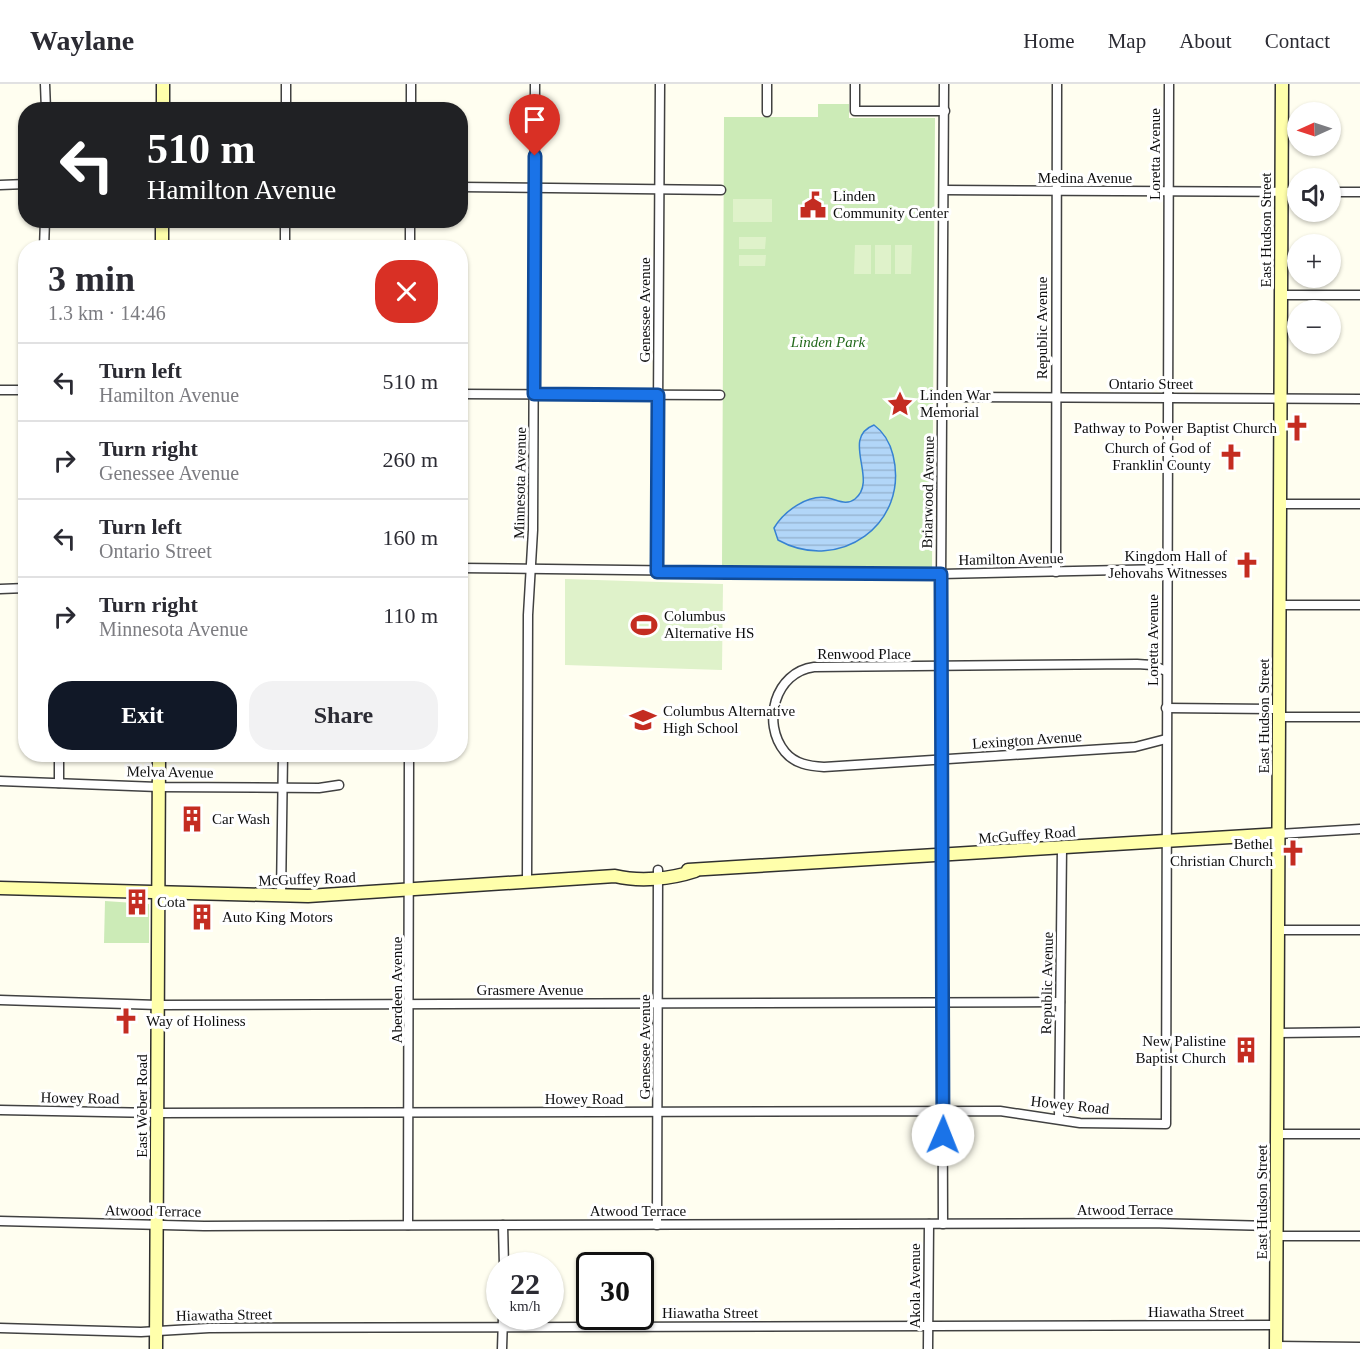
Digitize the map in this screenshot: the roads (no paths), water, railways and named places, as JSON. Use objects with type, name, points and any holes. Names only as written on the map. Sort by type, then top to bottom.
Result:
[{"type":"street","points":[[45,84],[46,102]]},
{"type":"street","points":[[163,84],[163,102]]},
{"type":"street","points":[[286,84],[286,102]]},
{"type":"street","points":[[411,84],[411,102]]},
{"type":"street","name":"Minnesota Avenue","points":[[527,882],[528,623],[532,570],[534,394],[535,84]]},
{"type":"street","name":"Genessee Avenue","points":[[657,572],[660,84]]},
{"type":"street","points":[[767,84],[767,112]]},
{"type":"street","points":[[855,84],[855,111],[945,111]]},
{"type":"street","name":"Briarwood Avenue","points":[[943,1224],[941,574],[944,84]]},
{"type":"street","name":"Republic Avenue","points":[[1056,572],[1057,84]]},
{"type":"street","name":"Loretta Avenue","points":[[1166,1124],[1169,84]]},
{"type":"street","name":"East Hudson Street","points":[[1276,1348],[1282,84]]},
{"type":"street","points":[[0,185],[18,184]]},
{"type":"street","points":[[468,187],[721,190]]},
{"type":"street","name":"Medina Avenue","points":[[944,190],[1287,192]]},
{"type":"street","points":[[1341,192],[1360,192]]},
{"type":"street","points":[[1281,295],[1360,295]]},
{"type":"street","points":[[0,390],[18,390]]},
{"type":"street","points":[[468,394],[720,395]]},
{"type":"street","name":"Ontario Street","points":[[943,396],[1360,399]]},
{"type":"street","points":[[1280,504],[1360,504]]},
{"type":"street","name":"Hamilton Avenue","points":[[468,568],[941,574],[1167,569]]},
{"type":"street","points":[[0,589],[18,588]]},
{"type":"street","points":[[1280,605],[1360,605]]},
{"type":"street","name":"Renwood Place","points":[[785,753],[777,736],[775,703],[781,687],[794,672],[814,667],[1137,664],[1152,665],[1167,671]]},
{"type":"street","points":[[1166,708],[1360,717]]},
{"type":"street","name":"Lexington Avenue","points":[[785,753],[802,765],[824,767],[1135,747],[1166,739]]},
{"type":"street","points":[[59,762],[59,783]]},
{"type":"street","name":"East Weber Road","points":[[156,1349],[159,762]]},
{"type":"street","points":[[281,896],[283,762]]},
{"type":"street","name":"Aberdeen Avenue","points":[[408,1225],[411,1004],[409,762]]},
{"type":"street","name":"Melva Avenue","points":[[0,781],[319,788],[339,785]]},
{"type":"street","name":"McGuffey Road","points":[[0,888],[281,896],[615,876],[658,874],[680,876],[695,871],[1360,829]]},
{"type":"street","name":"Republic Avenue","points":[[1059,1118],[1062,848]]},
{"type":"street","name":"Genessee Avenue","points":[[657,1225],[658,874]]},
{"type":"street","points":[[1278,930],[1360,930]]},
{"type":"street","name":"Grasmere Avenue","points":[[0,1000],[158,1005],[1060,1002]]},
{"type":"street","points":[[1278,1033],[1360,1032]]},
{"type":"street","name":"Howey Road","points":[[0,1110],[157,1113],[1000,1112],[1059,1118],[1080,1123],[1166,1124]]},
{"type":"street","points":[[1277,1134],[1360,1134]]},
{"type":"street","name":"Atwood Terrace","points":[[0,1221],[156,1225],[943,1224],[1277,1231],[1360,1236]]},
{"type":"street","name":"Akola Avenue","points":[[928,1349],[929,1224]]},
{"type":"street","points":[[503,1225],[504,1252]]},
{"type":"street","name":"Hiawatha Street","points":[[564,1328],[1276,1325]]},
{"type":"street","name":"Hiawatha Street","points":[[0,1328],[141,1332],[156,1330],[486,1328]]},
{"type":"street","points":[[502,1330],[502,1349]]},
{"type":"street","points":[[1276,1348],[1360,1347]]},
{"type":"water","points":[[874,425],[884,435],[890,446],[895,480],[891,502],[880,521],[865,536],[846,546],[824,551],[801,549],[778,540],[774,528],[797,505],[820,497],[845,502],[855,499],[861,491],[863,481],[860,439],[864,431]]},
{"type":"place","name":"Linden Community Center","points":[[813,205]]},
{"type":"place","name":"Linden War Memorial","points":[[900,404]]},
{"type":"place","name":"Pathway to Power Baptist Church","points":[[1297,428]]},
{"type":"place","name":"Church of God of Franklin County","points":[[1231,457]]},
{"type":"place","name":"Kingdom Hall of Jehovahs Witnesses","points":[[1247,565]]},
{"type":"place","name":"Columbus Alternative HS","points":[[644,625]]},
{"type":"place","name":"Columbus Alternative High School","points":[[643,720]]},
{"type":"place","name":"Car Wash","points":[[192,819]]},
{"type":"place","name":"Bethel Christian Church","points":[[1293,853]]},
{"type":"place","name":"Cota","points":[[137,902]]},
{"type":"place","name":"Auto King Motors","points":[[202,917]]},
{"type":"place","name":"Way of Holiness","points":[[126,1021]]},
{"type":"place","name":"New Palistine Baptist Church","points":[[1246,1050]]},
{"type":"park label","name":"Linden Park","points":[[828,342]]}]
